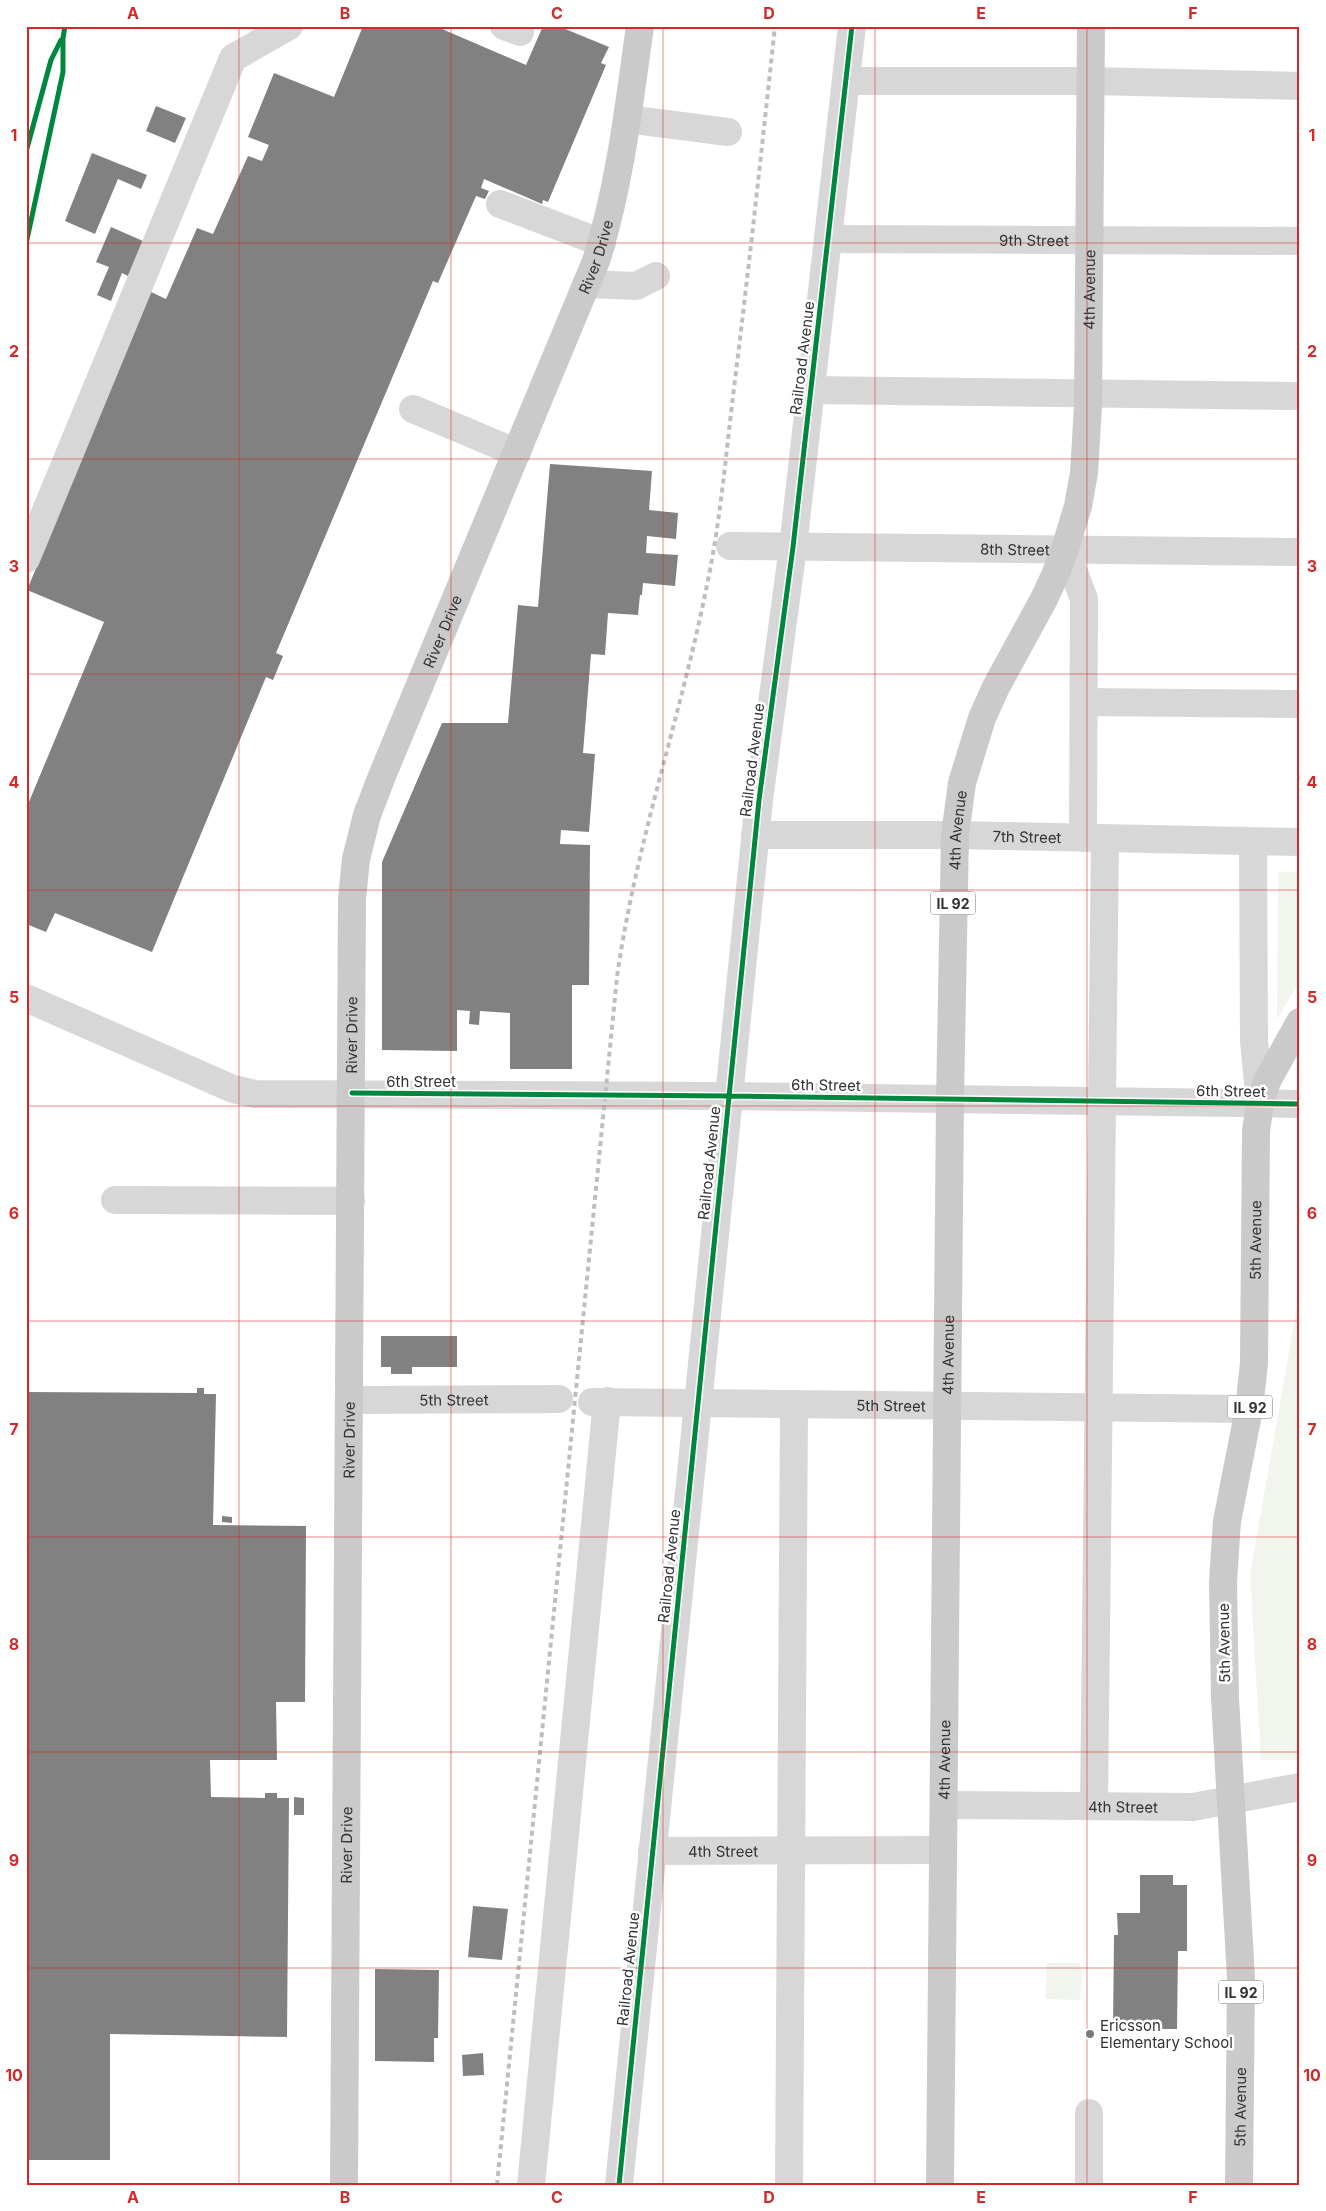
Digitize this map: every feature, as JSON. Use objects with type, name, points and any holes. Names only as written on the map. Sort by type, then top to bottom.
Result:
[{"type":"main road","name":"River Drive","points":[[344,2185],[352,899],[356,859],[367,815],[588,284],[602,243],[617,180],[640,26]]},
{"type":"main road","name":"4th Avenue","points":[[940,2185],[950,1100],[955,835],[962,783],[982,718],[1008,663],[1044,599],[1065,549],[1078,506],[1084,473],[1087,438],[1091,26]]},
{"type":"main road","name":"5th Avenue","points":[[1239,2185],[1241,1978],[1224,1654],[1224,1552],[1227,1521],[1250,1409],[1254,1363],[1256,1141],[1260,1104],[1276,1062],[1300,1022]]},
{"type":"street","points":[[26,559],[233,58],[290,26]]},
{"type":"street","name":"Railroad Avenue","points":[[619,2185],[755,835],[793,547],[852,26]]},
{"type":"street","points":[[846,81],[1091,81],[1300,86]]},
{"type":"street","points":[[627,119],[728,132]]},
{"type":"street","points":[[500,204],[602,243]]},
{"type":"street","name":"9th Street","points":[[829,239],[1300,241]]},
{"type":"street","points":[[588,284],[636,286],[656,276]]},
{"type":"street","points":[[811,390],[1300,396]]},
{"type":"street","points":[[414,409],[517,453]]},
{"type":"street","name":"8th Street","points":[[730,546],[1300,552]]},
{"type":"street","points":[[1065,549],[1084,598],[1085,702],[1094,838],[1102,1102],[1094,1806]]},
{"type":"street","points":[[1085,702],[1300,704]]},
{"type":"street","name":"7th Street","points":[[755,835],[955,835],[1300,842]]},
{"type":"street","name":"5th Avenue","points":[[1253,842],[1254,1041],[1260,1104]]},
{"type":"street","name":"6th Street","points":[[26,998],[233,1089],[255,1094],[728,1096],[1300,1104]]},
{"type":"street","points":[[115,1200],[351,1201]]},
{"type":"street","name":"5th Street","points":[[349,1400],[559,1399]]},
{"type":"street","name":"5th Street","points":[[531,2185],[599,1401],[1250,1409]]},
{"type":"street","points":[[789,2185],[794,1404]]},
{"type":"street","name":"4th Street","points":[[944,1805],[1193,1807],[1300,1787]]},
{"type":"street","name":"4th Street","points":[[652,1851],[943,1850]]},
{"type":"street","points":[[1089,2113],[1089,2185]]},
{"type":"shaded area","points":[[1278,872],[1300,872],[1300,980],[1277,1019]]},
{"type":"shaded area","points":[[1300,1289],[1300,1760],[1261,1760],[1250,1575]]},
{"type":"shaded area","points":[[1047,1963],[1079,1963],[1082,1970],[1080,2000],[1045,1999]]},
{"type":"building","points":[[363,26],[435,26],[526,65],[543,26],[558,26],[609,47],[601,63],[606,65],[548,202],[543,200],[542,204],[484,179],[481,188],[489,191],[485,199],[476,196],[438,283],[433,281],[276,653],[283,656],[273,680],[266,677],[152,952],[55,913],[46,932],[26,924],[26,809],[104,622],[27,590],[151,292],[166,299],[197,228],[213,234],[248,156],[262,161],[269,145],[248,137],[274,73],[334,97]]},
{"type":"building","points":[[156,106],[186,118],[175,143],[146,131]]},
{"type":"building","points":[[92,153],[147,175],[141,189],[118,179],[95,234],[65,221]]},
{"type":"building","points":[[111,227],[143,241],[128,276],[122,273],[111,301],[97,295],[109,267],[96,262]]},
{"type":"building","points":[[550,464],[652,471],[649,510],[678,513],[676,539],[647,536],[646,553],[678,555],[675,586],[643,583],[638,615],[608,613],[605,655],[591,654],[583,753],[595,754],[589,832],[561,830],[560,844],[590,845],[589,985],[572,985],[572,1069],[510,1069],[510,1013],[480,1011],[479,1025],[469,1024],[470,1011],[457,1010],[457,1051],[382,1050],[382,862],[442,723],[508,723],[518,605],[538,607]]},
{"type":"building","points":[[381,1336],[457,1336],[457,1367],[412,1367],[412,1374],[391,1374],[391,1367],[381,1367]]},
{"type":"building","points":[[197,1388],[204,1388],[204,1394],[216,1394],[213,1525],[306,1526],[305,1702],[276,1702],[277,1760],[210,1760],[211,1797],[265,1798],[265,1793],[277,1793],[277,1798],[289,1798],[287,2037],[110,2034],[110,2160],[26,2160],[26,1392],[197,1393]]},
{"type":"building","points":[[222,1516],[232,1517],[232,1523],[222,1522]]},
{"type":"building","points":[[294,1797],[304,1798],[304,1815],[294,1815]]},
{"type":"building","points":[[1140,1875],[1173,1875],[1173,1885],[1187,1885],[1187,1951],[1178,1951],[1177,2029],[1113,2029],[1114,1935],[1118,1935],[1117,1913],[1140,1913]]},
{"type":"building","points":[[473,1906],[508,1909],[502,1960],[468,1957]]},
{"type":"building","points":[[375,1969],[439,1970],[438,2038],[434,2038],[434,2062],[375,2061]]},
{"type":"building","points":[[483,2053],[484,2075],[463,2076],[462,2055]]},
{"type":"railway","points":[[497,2185],[617,977],[625,927],[647,827],[697,630],[713,556],[745,297],[775,26]]},
{"type":"cycle path","points":[[26,244],[63,72],[65,26]]},
{"type":"cycle path","points":[[619,2185],[759,800],[793,547],[852,26]]},
{"type":"cycle path","points":[[26,152],[51,60],[61,40]]},
{"type":"cycle path","points":[[352,1093],[1300,1104]]},
{"type":"place","name":"Ericsson Elementary School","points":[[1090,2034]]}]
